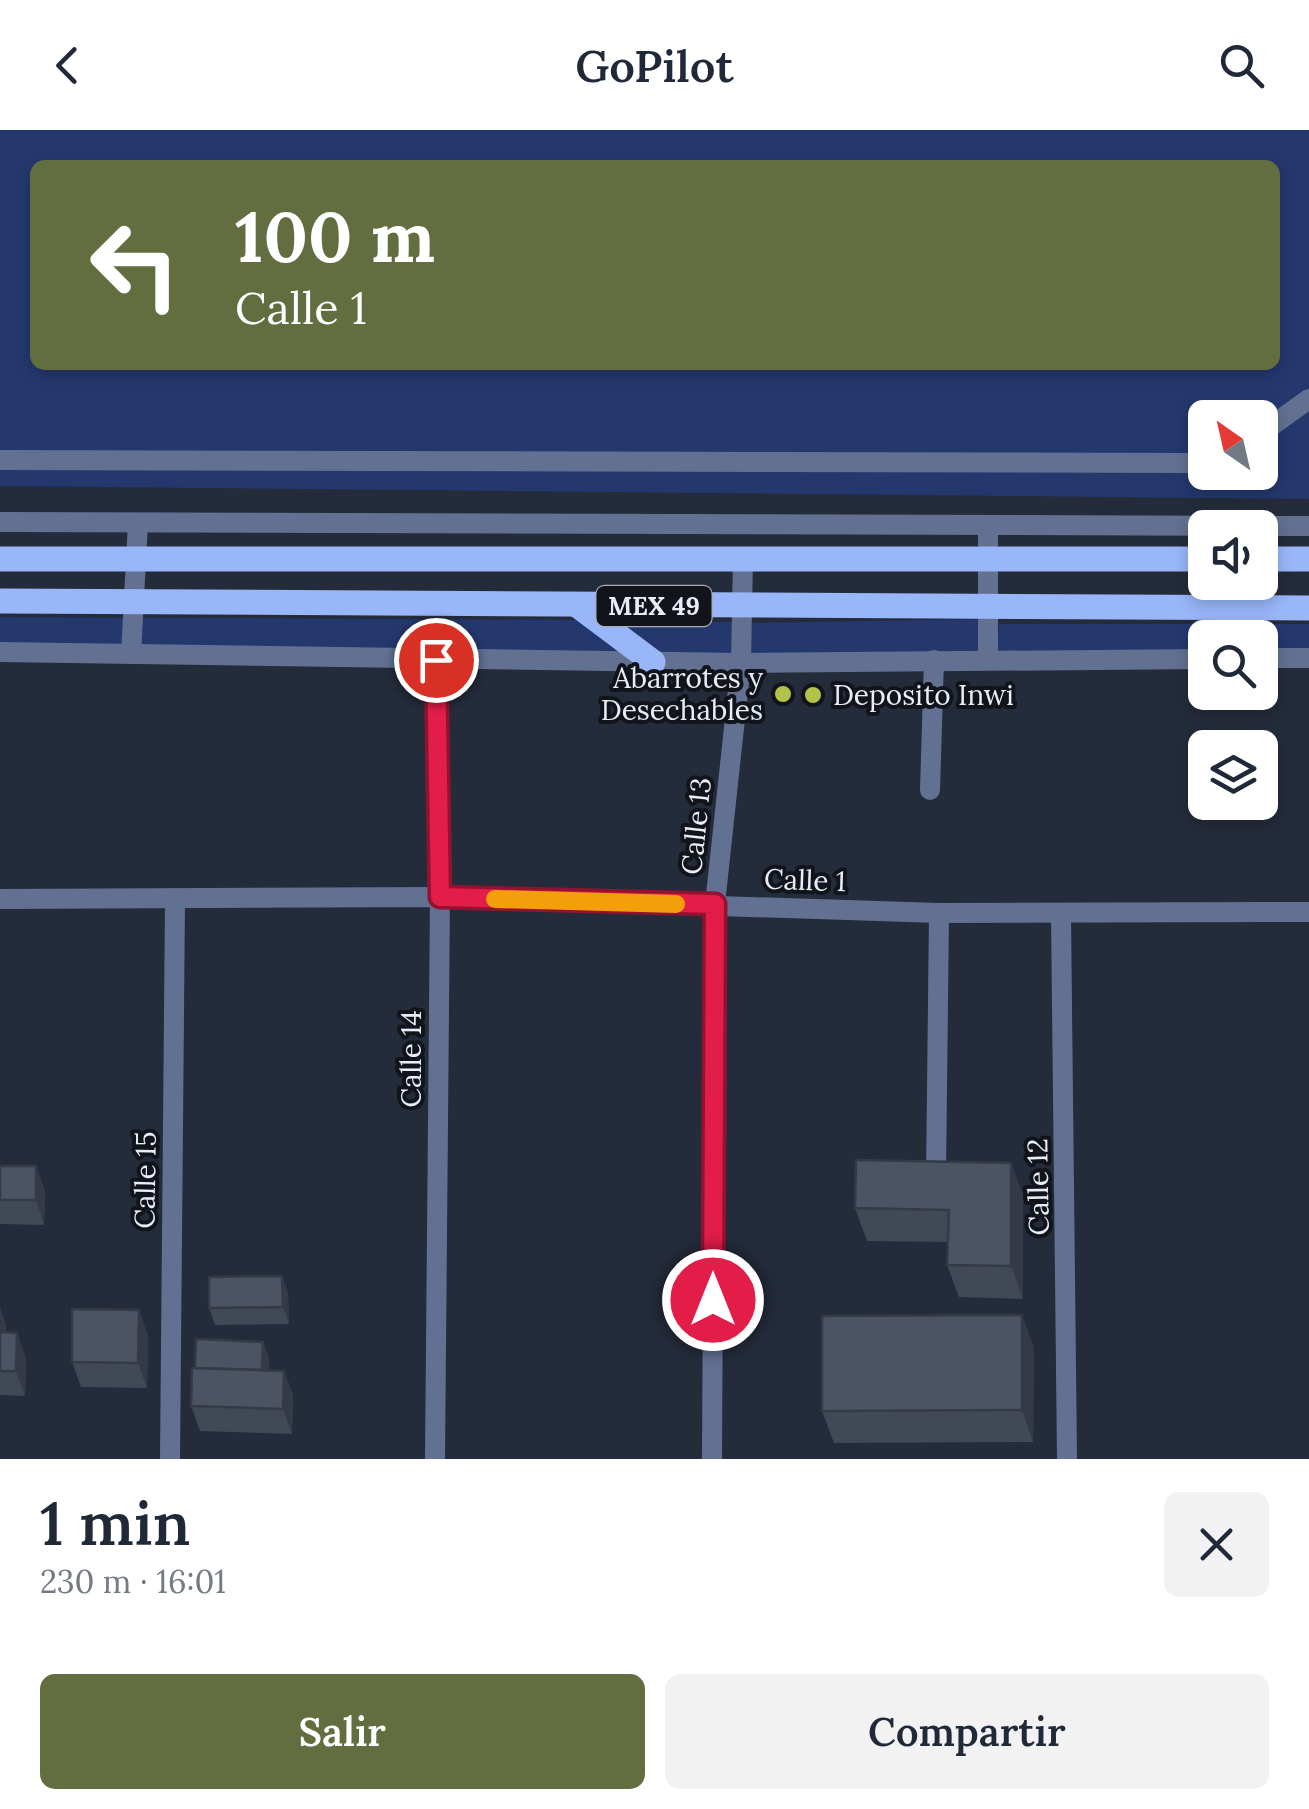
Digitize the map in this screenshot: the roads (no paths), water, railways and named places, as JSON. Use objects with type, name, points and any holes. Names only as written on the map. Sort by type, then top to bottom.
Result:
[{"type":"main road","name":"MEX 49","points":[[0,559],[1188,559]]},
{"type":"main road","points":[[1278,559],[1309,559]]},
{"type":"main road","name":"MEX 49","points":[[0,601],[1309,608]]},
{"type":"main road","points":[[577,606],[653,662]]},
{"type":"street","points":[[1278,421],[1309,399]]},
{"type":"street","points":[[0,460],[1188,463]]},
{"type":"street","points":[[0,522],[1309,526]]},
{"type":"street","points":[[131,654],[138,523]]},
{"type":"street","points":[[988,525],[988,659]]},
{"type":"street","name":"Calle 13","points":[[712,1459],[715,904],[742,663],[743,559]]},
{"type":"street","points":[[0,652],[742,663],[1188,658]]},
{"type":"street","points":[[1278,658],[1309,658]]},
{"type":"street","name":"Calle 14","points":[[435,1459],[440,897],[436,660]]},
{"type":"street","points":[[930,790],[934,660]]},
{"type":"street","name":"Calle 1","points":[[0,899],[440,897],[939,913],[1309,912]]},
{"type":"street","name":"Calle 15","points":[[170,1459],[175,901]]},
{"type":"street","points":[[936,1177],[939,913]]},
{"type":"street","name":"Calle 12","points":[[1061,914],[1067,1459]]},
{"type":"place","name":"Abarrotes y Desechables","points":[[783,694]]},
{"type":"place","name":"Deposito Inwi","points":[[813,695]]}]
